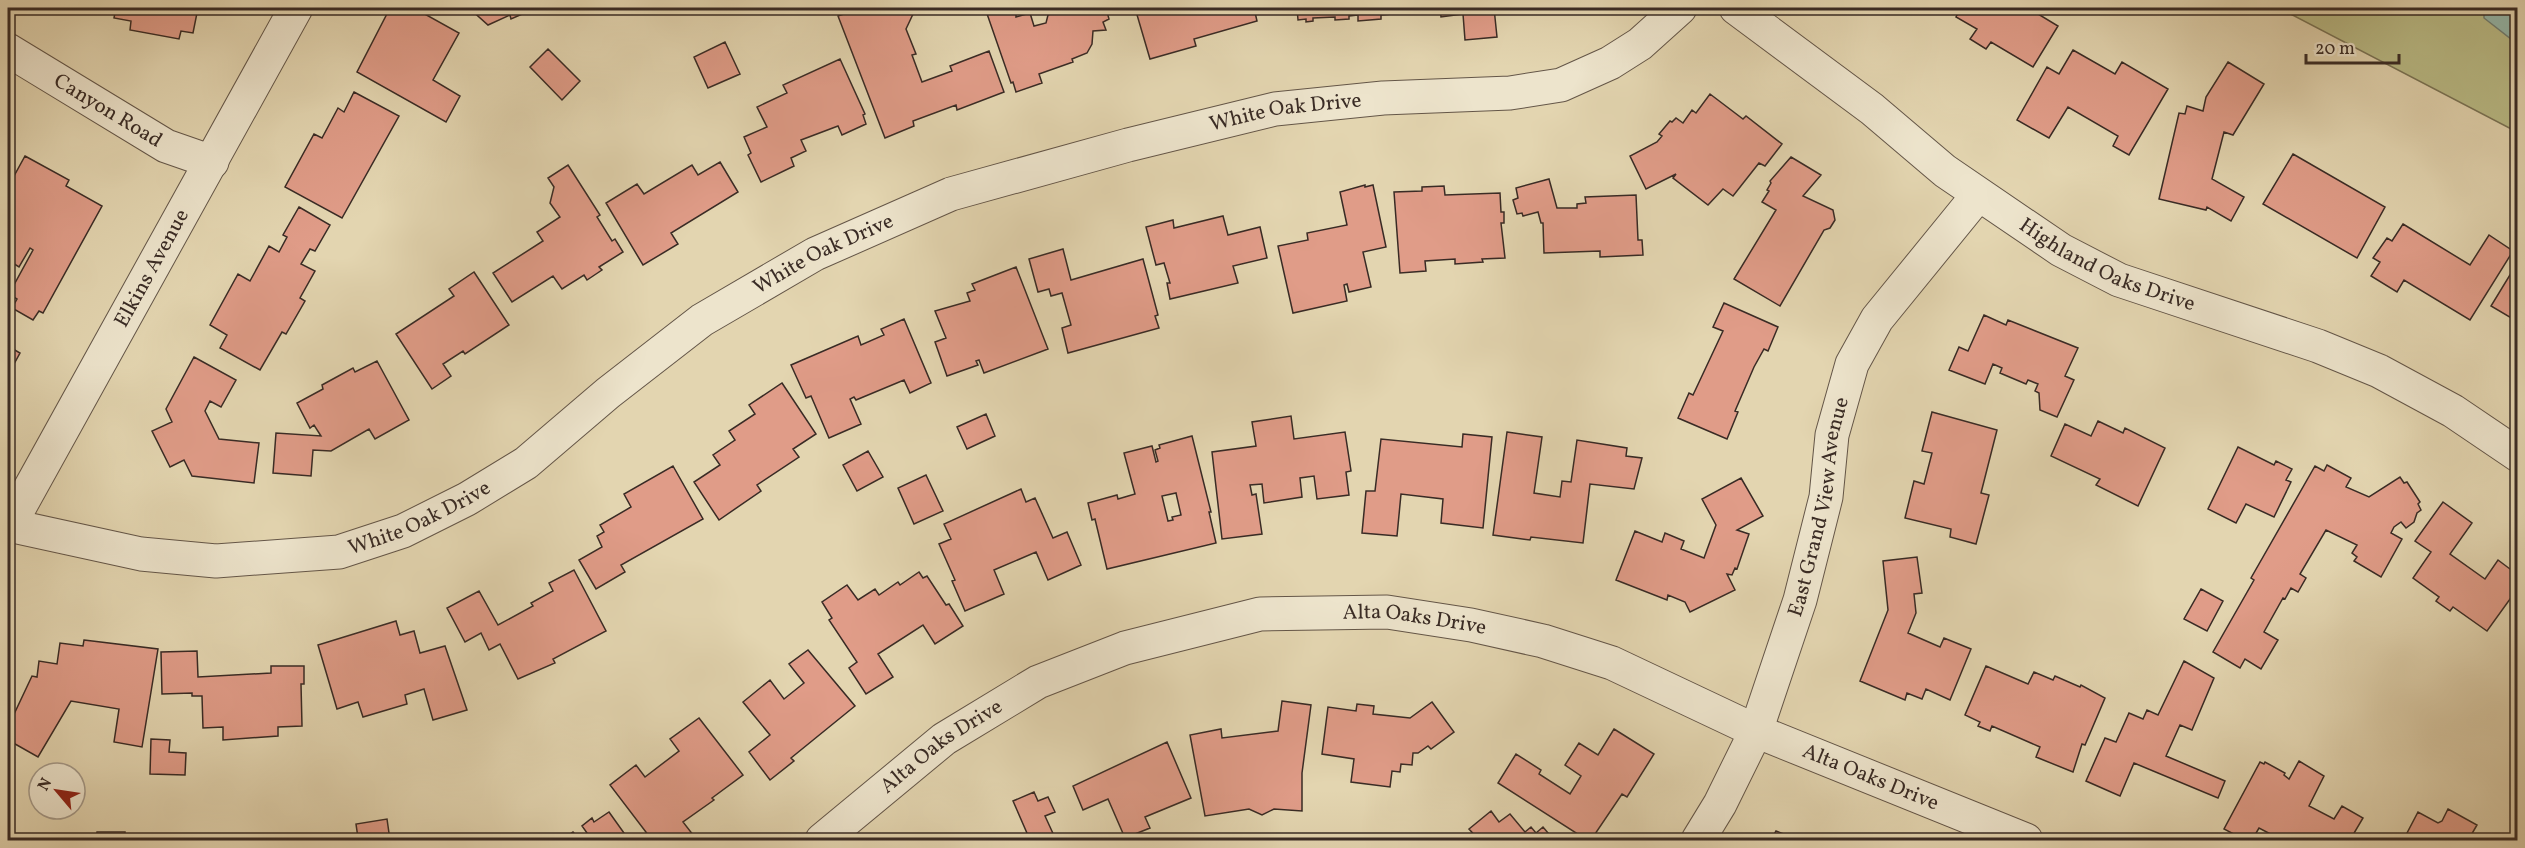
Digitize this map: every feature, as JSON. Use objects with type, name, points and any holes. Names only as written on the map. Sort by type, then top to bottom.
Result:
[{"type":"street","name":"Elkins Avenue","points":[[8,526],[296,8]]},
{"type":"street","name":"White Oak Drive","points":[[8,526],[141,554],[216,561],[339,552],[403,531],[467,499],[526,463],[608,393],[702,320],[815,254],[951,194],[1128,145],[1275,109],[1383,98],[1510,93],[1561,85],[1610,63],[1640,44],[1680,8]]},
{"type":"street","name":"Highland Oaks Drive","points":[[1736,8],[1872,109],[1945,171],[2061,250],[2119,280],[2318,346],[2379,371],[2453,411],[2517,455]]},
{"type":"street","name":"Canyon Road","points":[[8,50],[166,146],[212,162]]},
{"type":"street","name":"East Grand View Avenue","points":[[1698,840],[1720,804],[1756,731],[1800,600],[1826,497],[1832,435],[1852,364],[1877,319],[1978,195]]},
{"type":"street","name":"Alta Oaks Drive","points":[[822,840],[944,739],[1038,682],[1125,648],[1260,614],[1387,612],[1471,625],[1543,641],[1612,663],[1756,731],[2026,840]]},
{"type":"green space","points":[[2279,8],[2517,8],[2517,132]]},
{"type":"water","points":[[2484,8],[2517,8],[2517,41],[2484,18]]},
{"type":"building","points":[[116,8],[198,8],[193,33],[181,31],[179,39],[130,30],[131,21],[114,18]]},
{"type":"building","points":[[390,8],[414,8],[459,33],[433,80],[460,96],[446,122],[357,72]]},
{"type":"building","points":[[469,8],[536,8],[511,19],[510,15],[488,25]]},
{"type":"building","points":[[861,8],[925,8],[914,12],[906,29],[916,54],[912,55],[922,82],[952,71],[950,66],[989,51],[1004,92],[957,110],[956,105],[913,121],[914,126],[885,138],[838,16]]},
{"type":"building","points":[[985,8],[1016,8],[1016,17],[1030,13],[1034,26],[1046,23],[1048,15],[1054,12],[1052,8],[1106,8],[1109,19],[1103,22],[1106,30],[1093,31],[1092,44],[1087,53],[1072,59],[1073,62],[1039,74],[1042,83],[1016,92]]},
{"type":"building","points":[[1135,8],[1254,8],[1257,21],[1194,39],[1196,46],[1150,59]]},
{"type":"building","points":[[1297,8],[1391,8],[1392,14],[1381,15],[1381,19],[1358,21],[1358,15],[1349,16],[1349,19],[1335,20],[1335,17],[1313,18],[1313,21],[1306,22],[1306,19],[1298,20]]},
{"type":"building","points":[[1440,8],[1494,8],[1497,37],[1465,40],[1463,14],[1441,17]]},
{"type":"building","points":[[1961,8],[2033,8],[2040,11],[2038,14],[2058,26],[2033,67],[1991,42],[1986,49],[1970,39],[1977,29],[1956,17]]},
{"type":"building","points":[[725,42],[740,74],[708,88],[694,57]]},
{"type":"building","points":[[548,49],[580,81],[562,100],[530,67]]},
{"type":"building","points":[[2073,50],[2115,74],[2122,62],[2168,89],[2129,155],[2113,146],[2118,136],[2068,107],[2049,138],[2017,120],[2047,67],[2059,74]]},
{"type":"building","points":[[840,59],[865,114],[863,115],[866,124],[842,135],[838,126],[801,140],[806,151],[791,158],[794,166],[761,182],[748,155],[751,153],[744,137],[767,127],[757,107],[787,93],[783,85]]},
{"type":"building","points":[[2228,62],[2264,84],[2233,135],[2224,132],[2212,179],[2244,197],[2231,221],[2207,207],[2206,210],[2159,199],[2179,113],[2185,114],[2187,106],[2203,111],[2206,97]]},
{"type":"building","points":[[354,92],[399,116],[342,218],[285,187],[314,134],[322,138],[338,108],[344,112]]},
{"type":"building","points":[[1710,94],[1743,119],[1746,116],[1782,144],[1765,166],[1759,163],[1733,196],[1723,189],[1708,205],[1673,178],[1676,174],[1646,189],[1630,156],[1657,142],[1662,136],[1659,134],[1670,121],[1676,118],[1683,123],[1692,110],[1696,113]]},
{"type":"building","points":[[2293,154],[2385,207],[2357,258],[2263,204]]},
{"type":"building","points":[[25,156],[69,180],[66,186],[102,206],[43,313],[39,311],[33,320],[12,308],[17,299],[9,294],[33,250],[30,248],[19,267],[8,260],[8,187]]},
{"type":"building","points":[[1791,157],[1821,175],[1803,196],[1833,210],[1835,220],[1830,228],[1824,230],[1780,306],[1734,279],[1776,210],[1762,202],[1769,191],[1767,190],[1770,181]]},
{"type":"building","points":[[720,162],[738,192],[671,233],[678,244],[643,265],[606,203],[637,184],[644,194],[692,165],[698,175]]},
{"type":"building","points":[[568,165],[600,215],[597,217],[612,241],[615,239],[623,252],[599,267],[602,270],[587,280],[584,275],[562,289],[553,276],[512,302],[493,273],[543,241],[537,232],[560,217],[550,203],[554,187],[548,178]]},
{"type":"building","points":[[1549,179],[1557,208],[1577,208],[1577,204],[1586,203],[1585,197],[1636,195],[1638,240],[1642,240],[1643,255],[1600,257],[1600,251],[1544,253],[1543,223],[1541,223],[1538,212],[1523,216],[1522,213],[1517,214],[1513,200],[1518,198],[1516,188]]},
{"type":"building","points":[[1365,185],[1365,187],[1373,185],[1386,247],[1363,252],[1371,287],[1349,292],[1347,284],[1344,285],[1347,301],[1293,313],[1278,246],[1308,240],[1307,233],[1347,225],[1340,192]]},
{"type":"building","points":[[1444,186],[1445,195],[1500,193],[1501,212],[1504,212],[1504,223],[1501,223],[1505,258],[1455,264],[1455,259],[1425,261],[1426,271],[1400,273],[1394,192],[1422,191],[1422,187]]},
{"type":"building","points":[[299,207],[330,225],[315,251],[310,249],[301,264],[315,271],[300,298],[305,301],[286,334],[282,332],[260,370],[220,348],[227,335],[210,325],[238,274],[250,281],[269,246],[279,252],[287,237],[283,235]]},
{"type":"building","points":[[1223,216],[1228,235],[1260,227],[1267,258],[1233,266],[1238,283],[1170,299],[1167,283],[1170,283],[1164,263],[1156,265],[1146,227],[1173,220],[1174,228]]},
{"type":"building","points":[[2403,224],[2470,265],[2489,235],[2513,251],[2470,320],[2404,280],[2397,292],[2371,276],[2380,262],[2373,258],[2387,238],[2392,241]]},
{"type":"building","points":[[1063,249],[1071,280],[1143,259],[1158,315],[1155,316],[1159,328],[1068,353],[1062,328],[1071,325],[1062,293],[1051,296],[1049,289],[1038,292],[1029,259]]},
{"type":"building","points":[[2516,265],[2518,266],[2518,322],[2491,306]]},
{"type":"building","points":[[1016,267],[1048,349],[984,373],[979,360],[976,361],[978,365],[947,376],[935,342],[946,338],[935,311],[970,301],[967,293],[975,290],[972,284]]},
{"type":"building","points":[[474,272],[509,325],[465,354],[463,351],[443,364],[451,376],[432,389],[396,334],[454,296],[449,289]]},
{"type":"building","points":[[1724,303],[1778,327],[1768,351],[1764,349],[1754,367],[1735,411],[1738,412],[1727,439],[1678,418],[1689,393],[1693,395],[1723,331],[1713,327]]},
{"type":"building","points":[[1984,315],[2006,325],[2008,320],[2078,348],[2065,376],[2074,380],[2057,417],[2040,410],[2039,393],[2035,391],[2038,384],[2028,380],[2026,384],[2000,373],[2002,368],[1993,364],[1985,384],[1949,370],[1959,347],[1968,351]]},
{"type":"building","points":[[904,319],[931,383],[910,393],[904,380],[856,400],[854,397],[850,399],[861,424],[829,438],[811,396],[806,398],[791,365],[858,336],[861,345],[884,335],[881,329]]},
{"type":"building","points":[[8,346],[20,353],[8,375]]},
{"type":"building","points":[[194,357],[236,380],[221,407],[210,401],[205,411],[219,439],[259,443],[254,483],[192,476],[184,460],[170,467],[152,431],[172,422],[166,409]]},
{"type":"building","points":[[377,361],[409,420],[375,439],[369,429],[331,451],[313,450],[311,476],[273,473],[276,433],[321,436],[314,425],[310,428],[297,403],[323,389],[322,385],[353,368],[355,372]]},
{"type":"building","points":[[782,383],[816,434],[793,449],[799,457],[757,485],[761,491],[719,520],[694,482],[720,465],[713,455],[735,440],[729,431],[755,414],[749,405]]},
{"type":"building","points":[[1932,412],[1997,430],[1981,493],[1989,495],[1976,544],[1950,537],[1951,529],[1905,518],[1914,481],[1924,484],[1932,453],[1922,451]]},
{"type":"building","points":[[986,414],[995,436],[967,449],[957,427]]},
{"type":"building","points":[[1291,416],[1294,439],[1345,432],[1351,471],[1346,472],[1349,495],[1317,499],[1314,476],[1300,478],[1302,497],[1264,503],[1262,484],[1250,485],[1252,495],[1256,494],[1262,534],[1222,539],[1212,452],[1256,446],[1252,422]]},
{"type":"building","points":[[2098,421],[2123,433],[2125,428],[2165,448],[2138,506],[2096,485],[2100,479],[2051,456],[2065,424],[2091,436]]},
{"type":"building","points":[[1507,432],[1542,437],[1534,493],[1560,497],[1562,481],[1571,482],[1577,440],[1627,448],[1626,456],[1642,458],[1634,489],[1590,484],[1583,543],[1493,535]]},
{"type":"building","points":[[1463,434],[1492,437],[1483,528],[1441,523],[1443,499],[1401,494],[1397,536],[1362,533],[1366,491],[1375,491],[1381,439],[1462,447]]},
{"type":"building","points":[[1192,436],[1211,512],[1209,512],[1216,543],[1107,569],[1095,519],[1092,520],[1088,503],[1117,495],[1118,499],[1135,494],[1124,453],[1152,446],[1156,462],[1158,461],[1155,450],[1160,448],[1159,445]],"holes":[[[1176,493],[1181,515],[1172,517],[1173,520],[1168,521],[1162,496]]]},
{"type":"building","points":[[2238,447],[2274,465],[2276,461],[2292,469],[2286,480],[2291,482],[2274,517],[2246,504],[2236,523],[2208,509]]},
{"type":"building","points":[[868,451],[883,477],[857,491],[843,465]]},
{"type":"building","points":[[2327,465],[2351,478],[2346,487],[2369,497],[2400,477],[2404,483],[2407,482],[2420,502],[2418,504],[2421,510],[2417,513],[2414,522],[2406,528],[2401,522],[2394,527],[2391,533],[2402,539],[2381,577],[2354,561],[2357,557],[2352,553],[2357,545],[2326,530],[2300,574],[2306,578],[2298,592],[2291,588],[2264,632],[2278,640],[2261,669],[2245,659],[2240,668],[2213,652],[2254,580],[2251,578],[2315,466],[2324,471]]},
{"type":"building","points":[[673,466],[703,519],[621,565],[625,572],[596,589],[579,560],[602,547],[597,536],[604,532],[600,525],[631,507],[624,494]]},
{"type":"building","points":[[926,475],[943,511],[914,524],[898,488]]},
{"type":"building","points":[[1741,478],[1763,516],[1737,530],[1749,534],[1737,569],[1735,568],[1732,575],[1727,574],[1735,590],[1690,612],[1685,602],[1668,595],[1667,600],[1616,580],[1635,531],[1662,542],[1665,533],[1684,541],[1681,549],[1704,558],[1716,525],[1702,499]]},
{"type":"building","points":[[1021,489],[1026,502],[1035,498],[1053,538],[1067,532],[1081,565],[1048,580],[1036,552],[994,570],[1004,594],[965,611],[952,581],[955,580],[939,544],[951,539],[944,524]]},
{"type":"building","points":[[2443,502],[2472,523],[2450,554],[2485,579],[2498,560],[2518,575],[2518,588],[2487,631],[2453,607],[2450,611],[2436,601],[2439,597],[2413,578],[2431,552],[2415,541]]},
{"type":"building","points":[[1917,557],[1922,593],[1914,594],[1916,613],[1908,633],[1940,647],[1944,638],[1971,649],[1950,700],[1926,689],[1922,699],[1907,693],[1905,700],[1860,681],[1888,610],[1883,561]]},
{"type":"building","points":[[574,570],[606,631],[553,659],[555,663],[518,679],[500,644],[489,650],[481,633],[465,642],[447,608],[479,591],[498,625],[533,606],[531,603],[553,591],[549,583]]},
{"type":"building","points":[[919,572],[923,578],[927,576],[963,626],[935,644],[923,625],[878,654],[893,677],[866,694],[849,668],[857,662],[829,620],[832,618],[822,602],[847,585],[858,600],[875,589],[879,595]]},
{"type":"building","points":[[2201,589],[2223,601],[2207,631],[2184,619]]},
{"type":"building","points":[[396,621],[400,635],[414,631],[420,653],[445,646],[467,710],[433,720],[424,689],[405,695],[407,704],[363,717],[358,702],[337,709],[318,645]]},
{"type":"building","points":[[84,640],[158,649],[142,747],[114,742],[119,709],[71,701],[38,757],[8,740],[8,727],[32,676],[37,677],[39,661],[57,664],[60,643],[83,646]]},
{"type":"building","points":[[808,650],[855,706],[791,758],[794,761],[770,780],[749,752],[770,735],[743,702],[770,680],[784,699],[804,683],[789,664]]},
{"type":"building","points":[[197,651],[198,677],[271,673],[271,666],[304,666],[304,684],[301,684],[302,726],[278,727],[278,736],[223,740],[223,727],[203,728],[202,696],[192,696],[192,693],[162,694],[161,652]]},
{"type":"building","points":[[2184,661],[2214,678],[2192,730],[2180,725],[2166,756],[2225,781],[2218,798],[2134,763],[2120,796],[2086,781],[2105,738],[2116,742],[2129,713],[2143,719],[2147,710],[2158,715]]},
{"type":"building","points":[[1986,666],[2028,684],[2034,672],[2053,680],[2055,676],[2080,687],[2081,685],[2105,698],[2085,745],[2082,744],[2073,772],[2036,757],[2040,747],[1992,726],[1990,731],[1978,726],[1980,722],[1965,715]]},
{"type":"building","points":[[1282,701],[1311,705],[1302,773],[1302,811],[1274,809],[1262,815],[1249,809],[1205,816],[1190,735],[1221,729],[1222,738],[1278,731]]},
{"type":"building","points":[[1432,702],[1454,732],[1431,749],[1428,746],[1418,753],[1413,753],[1412,765],[1401,764],[1400,772],[1392,771],[1390,787],[1351,782],[1354,759],[1322,754],[1328,707],[1356,711],[1357,704],[1374,706],[1373,714],[1410,718]]},
{"type":"building","points":[[699,718],[743,775],[683,822],[697,840],[652,840],[610,785],[636,765],[645,777],[679,751],[670,739]]},
{"type":"building","points":[[1614,729],[1654,754],[1627,797],[1622,794],[1591,840],[1587,840],[1498,783],[1516,754],[1541,770],[1539,774],[1570,794],[1581,776],[1565,765],[1579,743],[1598,755]]},
{"type":"building","points":[[151,739],[170,740],[169,752],[186,753],[185,775],[150,774]]},
{"type":"building","points":[[1167,742],[1191,798],[1145,817],[1150,828],[1125,838],[1108,799],[1083,810],[1073,786]]},
{"type":"building","points":[[2299,761],[2324,776],[2309,806],[2334,819],[2342,806],[2363,818],[2350,840],[2282,840],[2259,828],[2252,840],[2245,840],[2224,829],[2260,762],[2264,764],[2265,762],[2285,773],[2284,775],[2289,779]]},
{"type":"building","points":[[1034,792],[1038,801],[1048,797],[1055,812],[1045,816],[1056,840],[1030,840],[1013,801]]},
{"type":"building","points":[[2448,809],[2477,825],[2470,837],[2476,840],[2405,840],[2418,812],[2438,823],[2442,821]]},
{"type":"building","points":[[1491,811],[1499,822],[1510,814],[1525,832],[1531,827],[1536,833],[1543,827],[1554,840],[1479,840],[1469,829]]},
{"type":"building","points":[[609,812],[629,840],[592,840],[582,826],[592,818],[594,822]]},
{"type":"building","points":[[387,819],[390,840],[338,840],[358,838],[356,824]]},
{"type":"building","points":[[1776,831],[1799,840],[1771,840]]},
{"type":"building","points":[[97,832],[125,832],[125,840],[39,840],[96,839]]},
{"type":"building","points":[[573,832],[580,840],[565,840],[564,838]]}]
